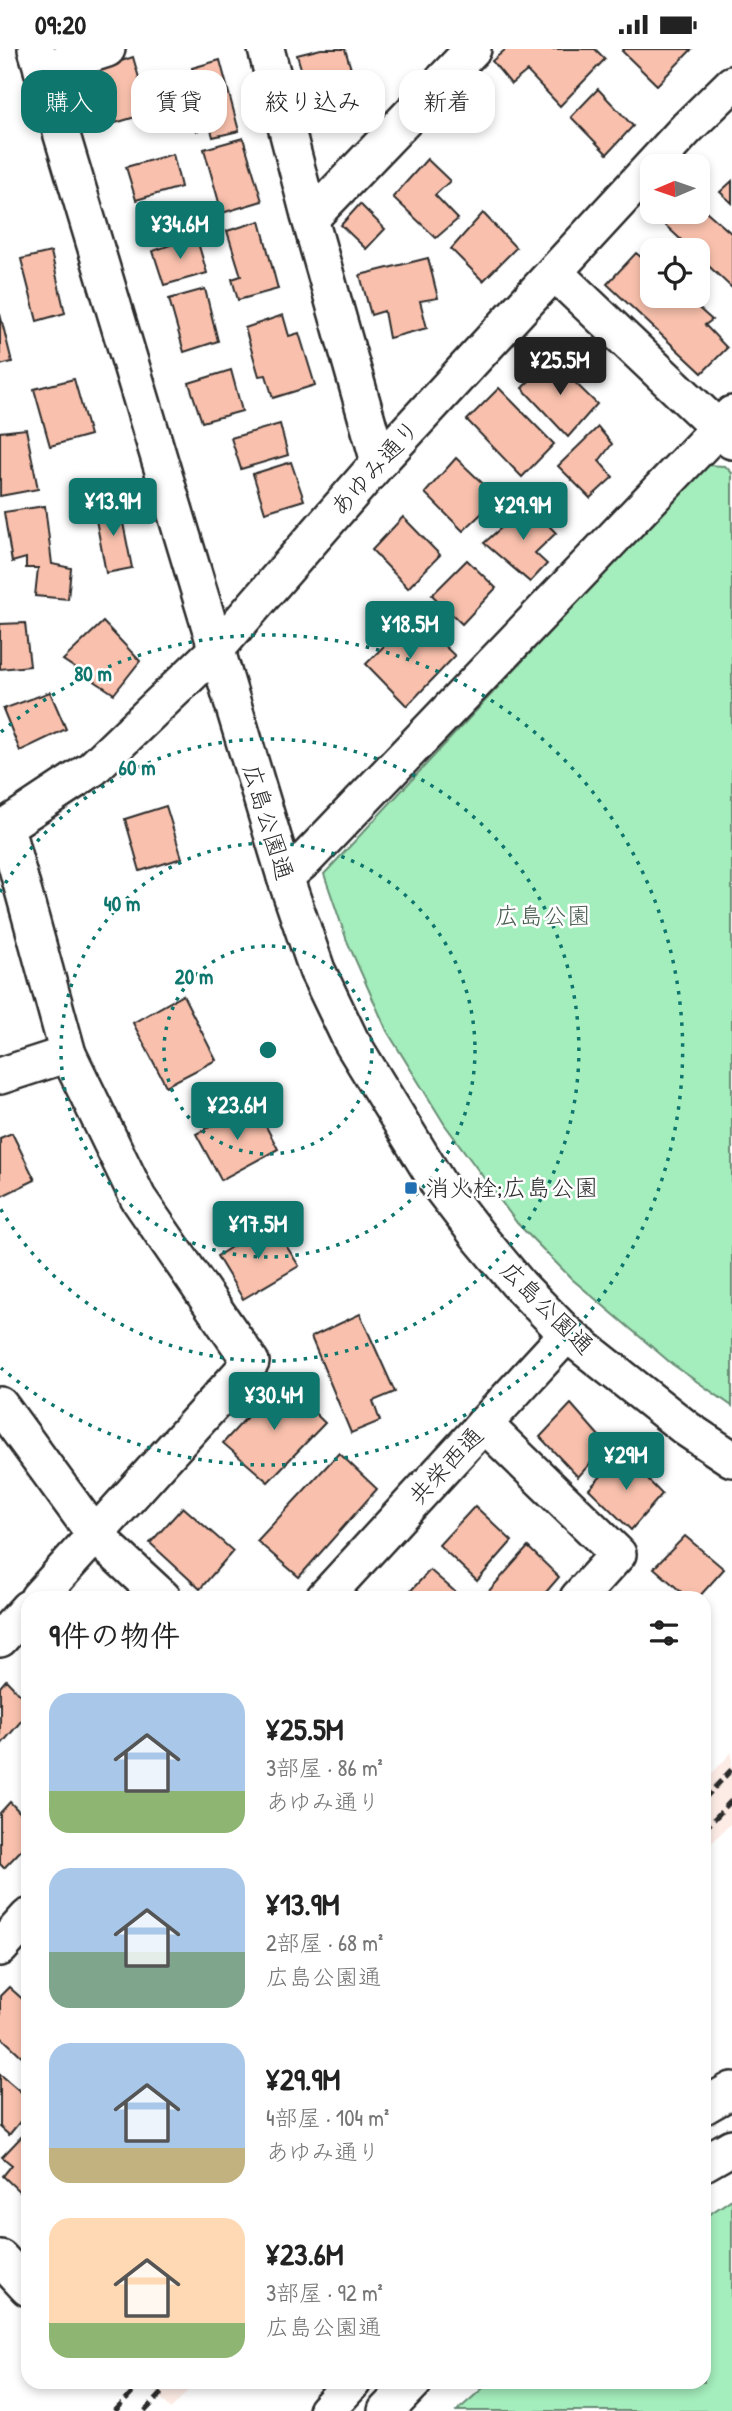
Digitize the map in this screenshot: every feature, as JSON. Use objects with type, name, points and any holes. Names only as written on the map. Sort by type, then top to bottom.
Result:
[{"type":"street","points":[[39,59],[107,49]]},
{"type":"street","points":[[265,49],[379,462]]},
{"type":"street","points":[[310,219],[473,49]]},
{"type":"street","name":"広島公園通","points":[[39,59],[285,877],[317,970],[351,1041],[439,1185],[520,1286],[568,1334],[687,1429],[732,1459]]},
{"type":"street","name":"あゆみ通り","points":[[3,829],[92,769],[215,651],[379,462],[687,128],[732,84]]},
{"type":"street","points":[[285,877],[307,858],[728,428],[555,273]]},
{"type":"street","points":[[3,829],[68,1054],[138,1198],[251,1362],[44,1591]]},
{"type":"street","points":[[0,1076],[68,1054]]},
{"type":"street","name":"共栄西通","points":[[330,1591],[568,1334]]},
{"type":"street","points":[[0,1405],[95,1535],[155,1591]]},
{"type":"street","points":[[484,1424],[618,1555],[585,1591]]},
{"type":"street","points":[[0,1639],[21,1616]]},
{"type":"street","points":[[711,2102],[732,2090]]},
{"type":"street","points":[[711,2159],[732,2147]]},
{"type":"street","points":[[0,2258],[21,2280]]},
{"type":"street","points":[[326,2411],[346,2389]]},
{"type":"street","points":[[386,2411],[407,2389]]},
{"type":"shaded area","points":[[732,1752],[732,1822],[711,1844],[711,1774]]},
{"type":"shaded area","points":[[152,2389],[190,2389],[171,2409]]},
{"type":"green space","name":"広島公園","points":[[705,465],[725,466],[732,473],[732,1406],[672,1364],[573,1280],[517,1223],[445,1125],[387,1031],[347,941],[324,874]]},
{"type":"green space","points":[[732,2199],[732,2411],[457,2411],[482,2389],[711,2389],[711,2213]]},
{"type":"building","points":[[321,49],[345,49],[351,70],[301,70],[297,55]]},
{"type":"building","points":[[506,49],[595,49],[605,59],[560,106],[527,71],[511,84],[492,61]]},
{"type":"building","points":[[692,49],[657,85],[622,51]]},
{"type":"building","points":[[133,57],[137,70],[131,70],[131,118],[117,122],[117,70],[95,70]]},
{"type":"building","points":[[220,60],[223,70],[193,70]]},
{"type":"building","points":[[227,86],[239,131],[213,137],[212,133],[227,133]]},
{"type":"building","points":[[598,89],[633,126],[607,154],[571,117]]},
{"type":"building","points":[[243,138],[262,201],[222,213],[204,149]]},
{"type":"building","points":[[173,154],[181,187],[136,200],[126,167]]},
{"type":"building","points":[[427,159],[450,181],[435,195],[458,219],[436,238],[393,197]]},
{"type":"building","points":[[732,181],[732,203],[720,192]]},
{"type":"building","points":[[360,204],[385,229],[366,249],[341,225]]},
{"type":"building","points":[[483,213],[516,248],[483,281],[451,249]]},
{"type":"building","points":[[710,215],[732,234],[732,288],[710,267],[710,238],[679,238],[664,224],[710,224]]},
{"type":"building","points":[[260,221],[278,289],[238,300],[232,279],[241,276],[227,231]]},
{"type":"building","points":[[196,236],[207,273],[164,285],[153,251]]},
{"type":"building","points":[[51,252],[65,313],[37,321],[21,259]]},
{"type":"building","points":[[636,253],[640,256],[640,308],[698,308],[712,320],[705,325],[727,348],[702,373],[607,284]]},
{"type":"building","points":[[428,258],[438,298],[420,301],[427,328],[389,338],[384,311],[371,315],[360,275]]},
{"type":"building","points":[[205,289],[218,341],[184,352],[169,299]]},
{"type":"building","points":[[0,314],[12,362],[0,365]]},
{"type":"building","points":[[283,315],[289,336],[299,333],[315,385],[273,398],[266,375],[259,376],[245,328]]},
{"type":"building","points":[[551,359],[597,404],[568,437],[522,388]]},
{"type":"building","points":[[231,370],[242,411],[202,422],[189,383]]},
{"type":"building","points":[[74,379],[90,435],[50,446],[34,389]]},
{"type":"building","points":[[499,388],[554,444],[522,477],[467,420]]},
{"type":"building","points":[[280,424],[288,455],[241,469],[231,438]]},
{"type":"building","points":[[598,427],[612,444],[599,461],[613,477],[590,498],[558,466]]},
{"type":"building","points":[[26,429],[38,489],[0,496],[0,432]]},
{"type":"building","points":[[456,458],[498,498],[463,531],[425,493]]},
{"type":"building","points":[[291,462],[304,500],[265,512],[253,474]]},
{"type":"building","points":[[119,503],[132,568],[106,573],[94,509]]},
{"type":"building","points":[[528,504],[556,533],[535,553],[547,564],[530,582],[484,543]]},
{"type":"building","points":[[45,506],[52,564],[71,568],[68,599],[35,596],[38,568],[26,568],[26,558],[12,562],[4,512]]},
{"type":"building","points":[[403,517],[440,555],[408,588],[372,550]]},
{"type":"building","points":[[467,560],[496,588],[462,624],[432,595]]},
{"type":"building","points":[[414,616],[455,656],[407,706],[366,664]]},
{"type":"building","points":[[103,622],[140,661],[114,694],[63,660]]},
{"type":"building","points":[[25,623],[30,666],[0,669],[0,624]]},
{"type":"building","points":[[50,692],[66,729],[20,751],[3,709]]},
{"type":"building","points":[[166,806],[182,858],[140,871],[125,819]]},
{"type":"building","points":[[183,995],[216,1060],[166,1086],[133,1023]]},
{"type":"building","points":[[254,1104],[278,1149],[221,1180],[196,1134]]},
{"type":"building","points":[[12,1133],[35,1180],[0,1197],[0,1138]]},
{"type":"building","points":[[271,1222],[299,1266],[243,1299],[217,1256]]},
{"type":"building","points":[[360,1314],[395,1392],[373,1401],[380,1421],[351,1433],[311,1337]]},
{"type":"building","points":[[281,1380],[325,1423],[268,1482],[223,1443]]},
{"type":"building","points":[[571,1404],[607,1445],[578,1477],[540,1437]]},
{"type":"building","points":[[339,1453],[377,1489],[299,1577],[257,1541]]},
{"type":"building","points":[[622,1454],[662,1494],[631,1530],[589,1489]]},
{"type":"building","points":[[475,1506],[512,1541],[477,1581],[439,1545]]},
{"type":"building","points":[[183,1507],[233,1551],[200,1589],[150,1543]]},
{"type":"building","points":[[685,1536],[724,1569],[704,1591],[680,1591],[654,1568]]},
{"type":"building","points":[[528,1547],[559,1577],[547,1591],[489,1591]]},
{"type":"building","points":[[430,1570],[454,1591],[410,1591]]},
{"type":"building","points":[[6,1680],[21,1696],[21,1721],[0,1746],[0,1687]]},
{"type":"building","points":[[10,1802],[21,1814],[21,1850],[4,1868],[0,1864],[0,1813]]},
{"type":"building","points":[[9,1987],[21,1998],[21,2056],[0,2036],[0,1996]]},
{"type":"building","points":[[0,2074],[21,2092],[21,2120],[9,2135],[0,2127]]},
{"type":"building","points":[[21,2137],[21,2193],[3,2176],[12,2165],[2,2157]]},
{"type":"railway","points":[[711,1792],[732,1769]]},
{"type":"railway","points":[[711,1822],[732,1800]]},
{"type":"railway","points":[[115,2411],[136,2389]]},
{"type":"railway","points":[[145,2411],[166,2389]]},
{"type":"place","name":"消火栓;広島公園","points":[[411,1188]]}]
